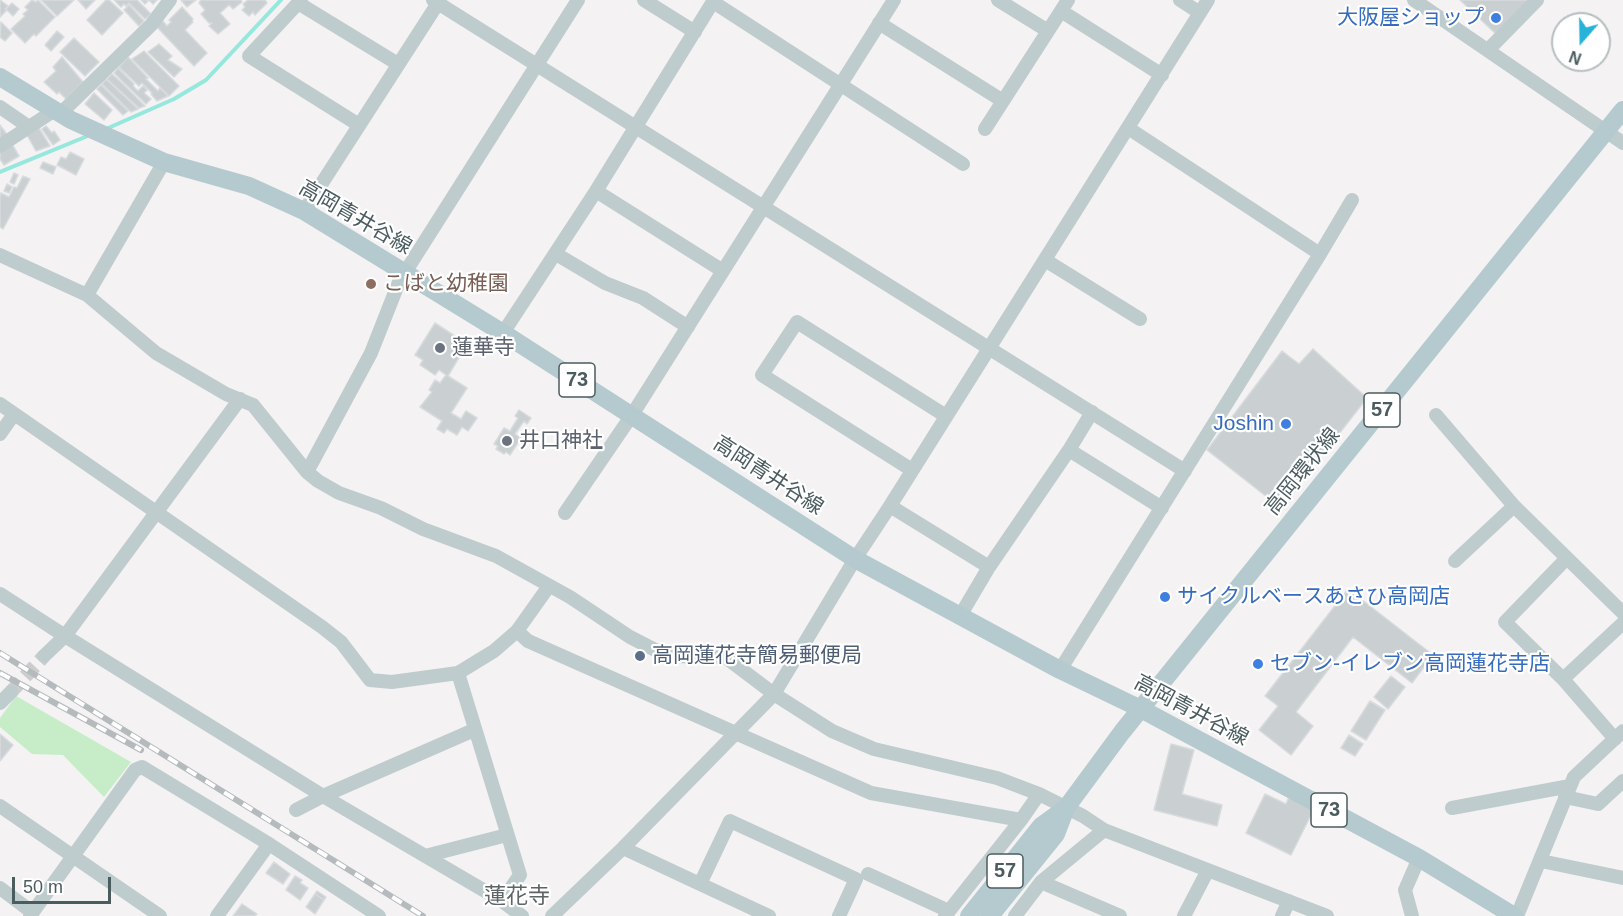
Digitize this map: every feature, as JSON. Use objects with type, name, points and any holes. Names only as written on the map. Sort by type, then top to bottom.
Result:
[{"type":"main road","name":"高岡青井谷線","points":[[0,77],[58,112],[164,162],[249,186],[304,211],[503,333],[855,559],[1060,670],[1141,709],[1419,858],[1515,916]]},
{"type":"main road","name":"高岡環状線","points":[[990,916],[1049,830],[1141,709],[1623,110]]},
{"type":"main road","name":"高岡環状線","points":[[969,916],[1049,830]]},
{"type":"street","points":[[0,146],[58,112],[151,25],[170,0]]},
{"type":"street","points":[[307,472],[371,353],[399,282],[578,0]]},
{"type":"street","points":[[644,0],[694,32]]},
{"type":"street","points":[[566,513],[632,415],[894,0]]},
{"type":"street","points":[[999,0],[1048,31]]},
{"type":"street","points":[[1180,0],[1200,13]]},
{"type":"street","points":[[552,916],[623,848],[774,694],[855,559],[1208,0]]},
{"type":"street","points":[[1414,0],[1623,143]]},
{"type":"street","points":[[1488,50],[1537,0]]},
{"type":"street","points":[[304,211],[437,1],[1185,471]]},
{"type":"street","points":[[503,333],[556,254],[713,1],[840,86],[963,164]]},
{"type":"street","points":[[359,125],[249,56],[299,2],[398,64]]},
{"type":"street","points":[[985,129],[1064,6],[1162,75]]},
{"type":"street","points":[[879,23],[1004,101]]},
{"type":"street","points":[[0,107],[29,127]]},
{"type":"street","points":[[1128,129],[1320,254]]},
{"type":"street","points":[[87,295],[164,162]]},
{"type":"street","points":[[596,190],[723,271]]},
{"type":"street","points":[[1060,670],[1352,200]]},
{"type":"street","points":[[556,254],[605,283],[643,298],[687,327]]},
{"type":"street","points":[[0,255],[87,295],[156,353],[226,394],[253,405],[307,472],[339,493],[381,508],[423,529],[496,556],[570,597],[630,637],[667,656],[725,657],[774,694],[832,731],[874,749],[997,778],[1039,794],[1104,830],[1327,916]]},
{"type":"street","points":[[1045,260],[1140,320]]},
{"type":"street","points":[[912,470],[762,375],[797,322],[946,417]]},
{"type":"street","points":[[44,656],[65,636],[155,511],[240,399]]},
{"type":"street","points":[[0,404],[322,627],[341,642],[370,680],[392,682],[458,673],[494,651],[517,631],[549,586]]},
{"type":"street","points":[[960,616],[989,567],[1069,450],[1092,412]]},
{"type":"street","points":[[0,434],[14,414]]},
{"type":"street","points":[[1436,415],[1514,506],[1623,613]]},
{"type":"street","points":[[1069,450],[1162,508]]},
{"type":"street","points":[[890,506],[989,567]]},
{"type":"street","points":[[1455,561],[1514,506]]},
{"type":"street","points":[[1515,916],[1541,861],[1574,777],[1619,735],[1505,622],[1567,558]]},
{"type":"street","points":[[0,594],[323,796],[502,901],[522,916]]},
{"type":"street","points":[[1563,679],[1623,623]]},
{"type":"street","points":[[517,631],[528,641],[871,793],[1021,820]]},
{"type":"street","points":[[458,673],[520,875],[502,901]]},
{"type":"street","points":[[296,810],[474,730]]},
{"type":"street","points":[[0,888],[31,914],[135,770],[142,767],[269,844],[379,916]]},
{"type":"street","points":[[1452,808],[1568,791],[1598,804],[1623,781]]},
{"type":"street","points":[[868,874],[947,914],[1039,794]]},
{"type":"street","points":[[0,806],[160,916]]},
{"type":"street","points":[[700,884],[730,821],[856,879],[839,916]]},
{"type":"street","points":[[1015,916],[1041,882],[1104,830]]},
{"type":"street","points":[[425,856],[507,835]]},
{"type":"street","points":[[217,916],[269,844]]},
{"type":"street","points":[[623,848],[769,916]]},
{"type":"street","points":[[1412,916],[1405,890],[1419,858]]},
{"type":"street","points":[[1541,861],[1623,878]]},
{"type":"street","points":[[1184,916],[1208,870]]},
{"type":"street","points":[[1041,882],[1120,916]]},
{"type":"street","points":[[1282,916],[1289,901]]},
{"type":"green space","points":[[16,696],[131,762],[104,797],[63,755],[32,754],[0,727],[0,718]]},
{"type":"building","points":[[0,0],[8,6],[0,17]]},
{"type":"building","points":[[32,0],[36,2],[38,0],[55,17],[36,36],[34,34],[25,43],[11,29],[25,16],[23,14],[28,10],[25,7]]},
{"type":"building","points":[[41,0],[74,0],[57,16]]},
{"type":"building","points":[[78,0],[95,0],[86,9]]},
{"type":"building","points":[[106,0],[109,0],[123,13],[102,35],[87,20]]},
{"type":"building","points":[[114,0],[137,0],[151,14],[145,19],[129,3],[121,7]]},
{"type":"building","points":[[181,0],[196,0],[187,7]]},
{"type":"building","points":[[201,0],[241,0],[242,2],[233,9],[229,5],[220,13],[230,24],[218,34],[209,26],[212,23],[209,23],[201,14],[205,10],[199,3]]},
{"type":"building","points":[[248,0],[265,0],[267,3],[255,15],[253,12],[249,16],[242,10],[245,7],[243,4]]},
{"type":"building","name":"大阪屋ショップ","points":[[1460,0],[1531,0],[1497,35]]},
{"type":"building","points":[[12,3],[19,9],[13,16],[6,9]]},
{"type":"building","points":[[129,5],[144,21],[139,26],[124,10]]},
{"type":"building","points":[[182,7],[193,19],[185,30],[207,53],[194,66],[156,26],[162,20],[167,26],[171,22],[169,20]]},
{"type":"building","points":[[1,22],[12,33],[5,41],[0,37]]},
{"type":"building","points":[[57,31],[64,37],[51,51],[45,45]]},
{"type":"building","points":[[74,38],[99,62],[85,76],[60,52]]},
{"type":"building","points":[[159,44],[172,56],[168,60],[182,69],[174,77],[148,52]]},
{"type":"building","points":[[144,51],[179,86],[169,96],[132,59]]},
{"type":"building","points":[[62,57],[83,82],[66,99],[44,82],[56,71],[53,67]]},
{"type":"building","points":[[128,57],[158,91],[160,88],[168,96],[157,101],[142,83],[139,86],[119,67]]},
{"type":"building","points":[[118,68],[138,91],[143,86],[147,90],[144,93],[151,99],[146,104],[114,73]]},
{"type":"building","points":[[112,74],[145,106],[139,108],[107,79]]},
{"type":"building","points":[[106,79],[138,109],[131,112],[102,84]]},
{"type":"building","points":[[101,85],[128,111],[123,115],[97,89]]},
{"type":"building","points":[[94,93],[112,110],[104,120],[85,104]]},
{"type":"building","points":[[0,125],[8,136],[0,141]]},
{"type":"building","points":[[46,126],[52,133],[54,131],[60,140],[53,145],[42,129]]},
{"type":"building","points":[[39,128],[50,146],[36,151],[27,135]]},
{"type":"building","points":[[12,144],[19,156],[4,165],[0,159],[0,152]]},
{"type":"building","points":[[70,152],[84,159],[76,175],[57,165],[61,157],[66,159]]},
{"type":"building","points":[[43,162],[56,167],[53,174],[40,168]]},
{"type":"building","points":[[14,173],[18,175],[14,184],[10,182]]},
{"type":"building","points":[[23,176],[30,179],[3,229],[0,227],[1,193],[9,197]]},
{"type":"building","points":[[7,184],[12,187],[9,193],[4,191]]},
{"type":"building","points":[[435,323],[467,344],[448,376],[467,388],[451,413],[461,419],[466,411],[477,418],[468,431],[462,427],[457,435],[447,429],[444,433],[437,429],[442,421],[420,407],[432,392],[429,390],[435,380],[440,383],[446,375],[439,370],[435,375],[420,365],[423,360],[415,355]]},
{"type":"building","name":"Joshin","points":[[1313,349],[1367,398],[1281,508],[1207,450],[1282,351],[1299,364]]},
{"type":"building","points":[[519,410],[531,418],[527,424],[524,421],[515,434],[521,438],[510,455],[506,452],[504,454],[496,449],[498,446],[494,444],[504,428],[510,431],[518,418],[515,416]]},
{"type":"building","points":[[1348,589],[1433,655],[1412,683],[1353,637],[1296,712],[1313,726],[1291,755],[1259,730],[1278,706],[1265,696]]},
{"type":"building","points":[[1391,676],[1405,687],[1388,709],[1374,697]]},
{"type":"building","points":[[1370,701],[1385,710],[1366,740],[1351,731]]},
{"type":"building","points":[[0,734],[13,745],[0,761]]},
{"type":"building","points":[[1349,735],[1363,744],[1355,756],[1341,748]]},
{"type":"building","points":[[1171,744],[1194,750],[1182,794],[1222,805],[1217,826],[1154,810]]},
{"type":"building","points":[[1265,794],[1286,804],[1289,797],[1314,809],[1291,855],[1246,833]]},
{"type":"building","points":[[274,862],[290,874],[283,884],[266,873]]},
{"type":"building","points":[[295,876],[302,880],[300,883],[308,888],[300,900],[286,890]]},
{"type":"building","points":[[317,891],[326,897],[324,900],[315,894]]},
{"type":"building","points":[[315,894],[324,900],[315,914],[306,907]]},
{"type":"building","points":[[242,904],[257,914],[255,916],[233,916]]},
{"type":"waterway","points":[[106,129],[174,99],[206,80],[281,0]]},
{"type":"waterway","points":[[0,172],[90,135]]},
{"type":"tunnel","points":[[11,692],[44,656]]},
{"type":"railway","points":[[0,653],[423,916]]},
{"type":"railway","points":[[0,673],[141,750]]},
{"type":"place","name":"大阪屋ショップ","points":[[1496,18]]},
{"type":"place","name":"こばと幼稚園","points":[[371,284]]},
{"type":"place","name":"蓮華寺","points":[[440,348]]},
{"type":"place","name":"Joshin","points":[[1286,424]]},
{"type":"place","name":"井口神社","points":[[507,441]]},
{"type":"place","name":"サイクルベースあさひ高岡店","points":[[1165,597]]},
{"type":"place","name":"高岡蓮花寺簡易郵便局","points":[[640,656]]},
{"type":"place","name":"セブン-イレブン高岡蓮花寺店","points":[[1258,664]]},
{"type":"district","name":"蓮花寺","points":[[517,897]]}]
